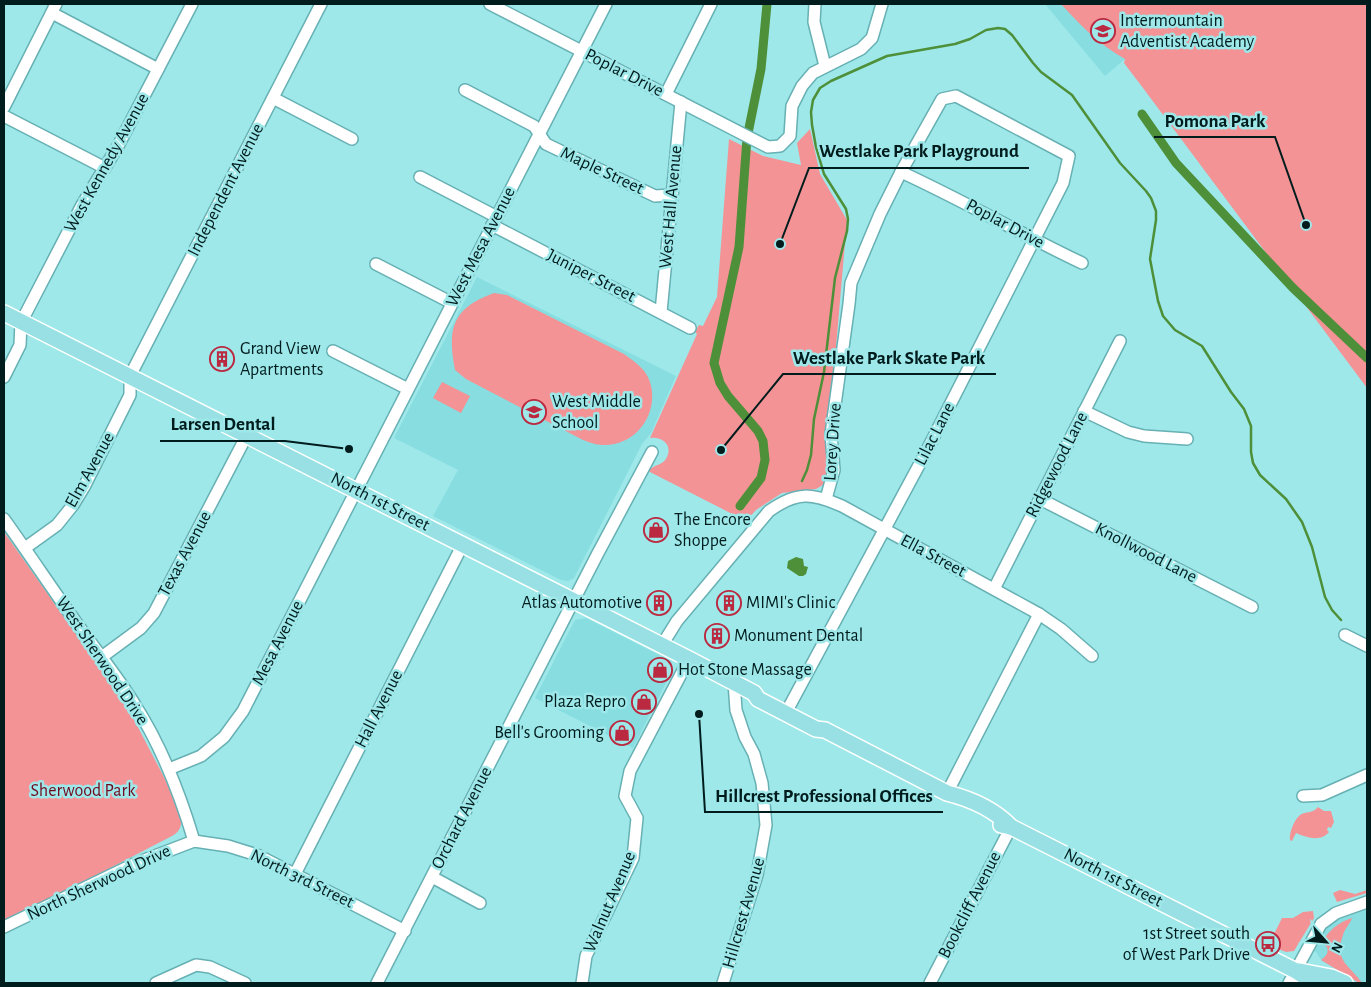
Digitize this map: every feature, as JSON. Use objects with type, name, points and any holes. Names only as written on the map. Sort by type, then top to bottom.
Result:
[{"type":"main road","name":"North 1st Street","points":[[4,313],[734,682],[754,693],[758,699],[816,729],[825,730],[947,793],[962,806],[996,824],[1011,827],[1293,977],[1314,983]]},
{"type":"main road","name":"North 1st Street","points":[[754,693],[762,692],[819,723],[825,730]]},
{"type":"main road","name":"North 1st Street","points":[[1293,977],[1331,977],[1345,983]]},
{"type":"street","name":"West Kennedy Avenue","points":[[21,322],[82,205],[118,146],[192,4]]},
{"type":"street","name":"Independent Avenue","points":[[130,376],[321,4]]},
{"type":"street","name":"Poplar Drive","points":[[490,4],[768,147],[780,146],[790,136],[792,106],[802,86],[813,72],[825,66]]},
{"type":"street","name":"West Mesa Avenue","points":[[356,490],[606,4]]},
{"type":"street","points":[[666,94],[710,4]]},
{"type":"street","points":[[815,4],[814,22],[825,66],[861,49],[872,38],[882,4]]},
{"type":"street","points":[[4,107],[54,8],[158,69]]},
{"type":"street","name":"Maple Street","points":[[465,90],[534,126],[546,144],[655,196],[672,196]]},
{"type":"street","name":"Lorey Drive","points":[[662,645],[677,621],[769,511],[787,500],[800,496],[815,496],[826,500],[834,470],[831,434],[850,304],[851,283],[880,214],[942,98],[956,96],[1069,156]]},
{"type":"street","points":[[273,98],[352,140]]},
{"type":"street","name":"West Hall Avenue","points":[[661,312],[681,102]]},
{"type":"street","points":[[4,116],[105,168]]},
{"type":"street","name":"Lilac Lane","points":[[789,707],[884,530],[1063,183],[1069,156]]},
{"type":"street","name":"Poplar Drive","points":[[901,172],[954,196],[1034,240],[1082,263]]},
{"type":"street","name":"Juniper Street","points":[[420,177],[494,221],[690,328]]},
{"type":"street","points":[[376,264],[452,304]]},
{"type":"street","points":[[4,377],[20,345],[21,322]]},
{"type":"street","name":"Ridgewood Lane","points":[[994,589],[1120,341]]},
{"type":"street","points":[[332,351],[408,389]]},
{"type":"street","name":"Elm Avenue","points":[[25,548],[57,525],[84,487],[130,395],[130,376]]},
{"type":"street","points":[[1084,411],[1128,432],[1144,436],[1187,439]]},
{"type":"street","name":"Texas Avenue","points":[[103,656],[141,628],[154,613],[247,435]]},
{"type":"street","name":"Orchard Avenue","points":[[378,983],[652,452]]},
{"type":"street","name":"Mesa Avenue","points":[[169,769],[201,756],[224,737],[243,711],[356,490]]},
{"type":"street","name":"Knollwood Lane","points":[[1040,499],[1252,607]]},
{"type":"street","name":"Ella Street","points":[[826,500],[1039,614],[1061,629],[1092,656]]},
{"type":"street","name":"West Sherwood Drive","points":[[4,519],[80,627],[103,656],[136,707],[169,769],[183,804],[194,840]]},
{"type":"street","name":"Hall Avenue","points":[[295,874],[463,544]]},
{"type":"street","points":[[947,793],[1039,614]]},
{"type":"street","points":[[1346,635],[1367,646]]},
{"type":"street","name":"Walnut Avenue","points":[[582,983],[586,956],[633,858],[637,818],[625,796],[630,771],[689,659]]},
{"type":"street","name":"Hillcrest Avenue","points":[[723,983],[757,875],[766,825],[762,783],[754,754],[745,737],[736,710],[734,682]]},
{"type":"street","points":[[1303,796],[1322,795],[1367,775]]},
{"type":"street","name":"Bookcliff Avenue","points":[[930,983],[1011,827]]},
{"type":"street","name":"North 3rd Street","points":[[194,840],[228,846],[257,855],[405,930]]},
{"type":"street","name":"North Sherwood Drive","points":[[4,927],[134,864],[194,840]]},
{"type":"street","points":[[432,877],[480,903]]},
{"type":"street","points":[[1293,977],[1321,924],[1336,913],[1367,902]]},
{"type":"street","points":[[156,983],[196,965],[210,967],[240,982]]},
{"type":"shaded area","name":"Intermountain Adventist Academy","points":[[1045,4],[1153,4],[1125,59],[1105,76]]},
{"type":"shaded area","name":"West Middle School","points":[[477,277],[676,376],[651,433],[642,444],[574,578],[568,581],[561,580],[433,516],[458,470],[394,438]]},
{"type":"shaded area","points":[[796,557],[803,559],[804,566],[808,567],[806,574],[803,576],[799,576],[787,568],[788,561]]},
{"type":"shaded area","points":[[586,618],[671,661],[673,669],[633,748],[535,698],[575,620]]},
{"type":"shaded area","points":[[1367,902],[1367,983],[1359,983],[1322,961],[1316,952],[1308,947],[1317,930]]},
{"type":"green space","points":[[1061,4],[1367,4],[1367,388],[1124,63],[1125,59],[1091,34]]},
{"type":"green space","points":[[810,129],[820,174],[847,220],[836,347],[825,432],[829,473],[823,485],[816,489],[782,493],[756,510],[746,521],[648,471],[663,462],[668,452],[665,442],[658,438],[650,438],[697,334],[695,332],[699,325],[703,326],[717,297],[729,139],[763,156],[801,165],[797,143]]},
{"type":"green space","points":[[494,293],[507,295],[624,354],[640,366],[648,377],[652,394],[648,417],[642,426],[625,440],[614,444],[602,445],[592,443],[466,379],[455,370],[452,343],[456,322],[461,313],[469,306]]},
{"type":"green space","points":[[442,382],[470,396],[461,413],[433,398]]},
{"type":"green space","name":"Sherwood Park","points":[[4,532],[128,708],[165,779],[181,817],[181,826],[172,836],[4,923]]},
{"type":"green space","points":[[1318,807],[1324,811],[1331,811],[1334,822],[1331,828],[1328,827],[1327,830],[1329,832],[1318,838],[1309,838],[1296,833],[1292,841],[1290,840],[1291,830],[1298,817],[1314,811]]},
{"type":"green space","points":[[1340,890],[1355,894],[1367,890],[1367,893],[1337,902],[1333,893]]},
{"type":"green space","points":[[1313,911],[1314,918],[1294,951],[1286,952],[1273,947],[1277,942],[1273,936],[1282,918],[1293,918],[1303,912]]},
{"type":"green space","points":[[1352,918],[1340,944],[1340,951],[1345,962],[1362,983],[1321,960],[1328,951],[1322,942],[1331,930]]},
{"type":"waterway","points":[[740,506],[761,478],[765,460],[763,441],[758,431],[728,396],[720,383],[714,363],[739,247],[747,138],[761,69],[767,4]]},
{"type":"waterway","points":[[802,481],[811,455],[814,419],[824,372],[835,278],[847,231],[848,219],[846,209],[824,174],[816,147],[811,112],[813,100],[820,88],[831,81],[887,56],[955,44],[970,39],[986,30],[1005,29],[1012,35],[1041,72],[1072,95],[1120,163],[1151,198],[1156,211],[1156,220],[1150,259],[1158,301],[1163,316],[1175,330],[1202,346],[1244,409],[1251,426],[1253,463],[1260,475],[1286,499],[1302,522],[1312,547],[1325,597],[1332,610],[1341,620]]},
{"type":"waterway","points":[[1142,114],[1176,163],[1293,288],[1367,358]]},
{"type":"place","name":"Intermountain Adventist Academy","points":[[1103,31]]},
{"type":"place","name":"Pomona Park","points":[[1306,225]]},
{"type":"place","name":"Westlake Park Playground","points":[[780,244]]},
{"type":"place","name":"Grand View Apartments","points":[[222,359]]},
{"type":"place","name":"West Middle School","points":[[534,412]]},
{"type":"place","name":"Larsen Dental","points":[[349,449]]},
{"type":"place","name":"Westlake Park Skate Park","points":[[721,450]]},
{"type":"place","name":"The Encore Shoppe","points":[[656,530]]},
{"type":"place","name":"Atlas Automotive","points":[[659,603]]},
{"type":"place","name":"MIMI's Clinic","points":[[729,603]]},
{"type":"place","name":"Monument Dental","points":[[717,636]]},
{"type":"place","name":"Hot Stone Massage","points":[[660,670]]},
{"type":"place","name":"Plaza Repro","points":[[644,702]]},
{"type":"place","name":"Hillcrest Professional Offices","points":[[699,714]]},
{"type":"place","name":"Bell's Grooming","points":[[622,733]]},
{"type":"place","name":"1st Street south of West Park Drive","points":[[1268,944]]}]
